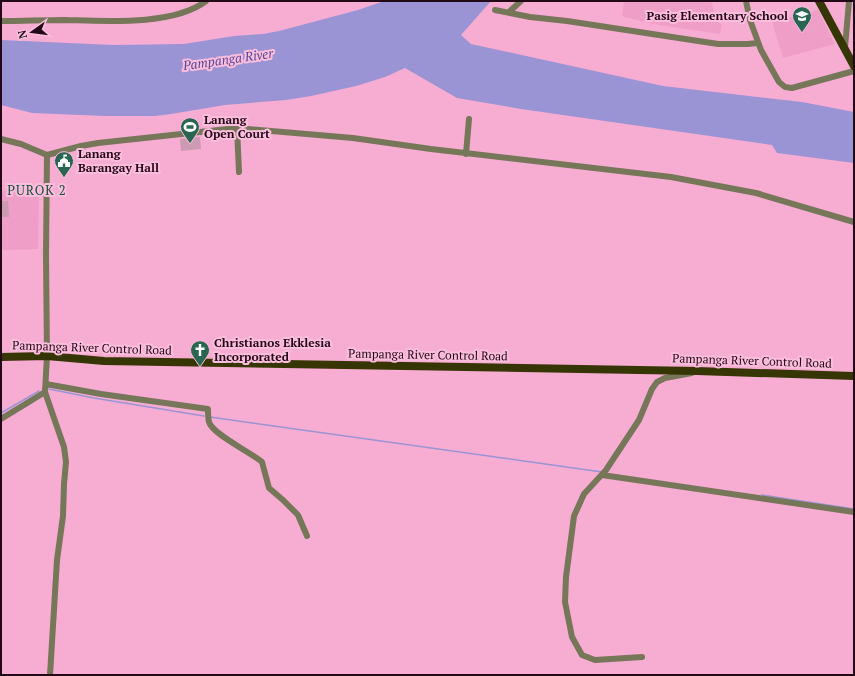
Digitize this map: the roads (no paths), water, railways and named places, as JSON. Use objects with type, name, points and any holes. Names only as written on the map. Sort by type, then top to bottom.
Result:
[{"type":"main road","points":[[819,1],[854,66]]},
{"type":"main road","name":"Pampanga River Control Road","points":[[1,357],[47,356],[104,361],[697,371],[854,376]]},
{"type":"street","points":[[1,21],[115,21],[167,16],[189,10],[206,1]]},
{"type":"street","points":[[509,12],[521,1]]},
{"type":"street","points":[[746,1],[757,43],[779,82],[785,87],[792,88],[854,70]]},
{"type":"street","points":[[845,48],[849,1]]},
{"type":"street","points":[[495,10],[530,17],[718,44],[757,43]]},
{"type":"street","points":[[466,154],[469,119]]},
{"type":"street","points":[[237,128],[239,172]]},
{"type":"street","points":[[1,139],[21,144],[48,155],[98,143],[237,128],[352,138],[466,154],[671,177],[756,193],[854,222]]},
{"type":"street","points":[[48,155],[46,255],[47,356],[45,392],[64,447],[66,462],[63,516],[56,575],[50,675]]},
{"type":"street","points":[[642,657],[595,660],[582,655],[572,636],[565,602],[566,576],[574,516],[584,494],[604,473],[639,420],[652,388],[657,382],[665,378],[689,374],[697,371]]},
{"type":"street","points":[[46,384],[101,394],[208,409],[209,422],[211,426],[228,440],[262,462],[269,488],[298,515],[307,536]]},
{"type":"street","points":[[1,419],[45,392]]},
{"type":"street","points":[[604,473],[854,512]]},
{"type":"water","name":"Pampanga River","points":[[384,1],[491,1],[461,35],[471,44],[663,86],[802,102],[854,112],[854,163],[777,153],[772,145],[521,109],[457,98],[405,68],[385,77],[356,86],[311,96],[286,100],[225,105],[155,116],[105,116],[32,113],[1,105],[1,40],[113,45],[184,44],[279,31],[358,10]]},
{"type":"waterway","points":[[49,389],[204,416]]},
{"type":"waterway","points":[[1,413],[39,391]]},
{"type":"waterway","points":[[210,417],[602,472]]},
{"type":"waterway","points":[[762,495],[854,509]]},
{"type":"place","name":"Pasig Elementary School","points":[[802,33]]},
{"type":"place","name":"Lanang Open Court","points":[[190,144]]},
{"type":"place","name":"Lanang Barangay Hall","points":[[64,178]]},
{"type":"place","name":"Christianos Ekklesia Incorporated","points":[[200,367]]},
{"type":"district","name":"PUROK 2","points":[[37,190]]}]
